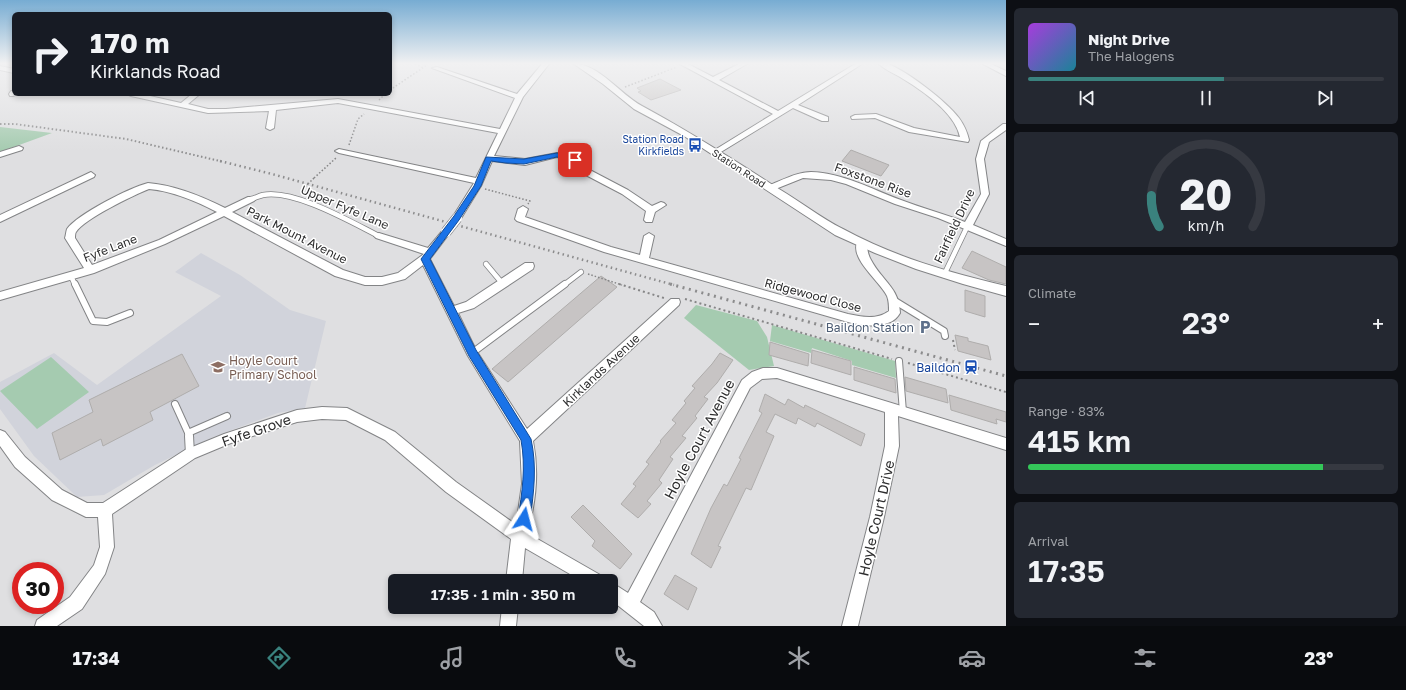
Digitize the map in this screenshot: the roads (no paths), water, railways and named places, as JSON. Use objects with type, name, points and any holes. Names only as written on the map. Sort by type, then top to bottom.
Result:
[{"type":"street","points":[[511,93],[519,96]]},
{"type":"street","name":"Park Mount Avenue","points":[[90,270],[70,238],[71,231],[83,220],[136,190],[148,186],[161,187],[204,201],[339,274],[365,281],[382,281],[401,276],[427,256],[457,218],[478,184],[489,158],[521,93]]},
{"type":"street","name":"Station Road","points":[[620,93],[637,107],[661,119],[716,153],[826,224],[861,242],[944,275],[1006,291]]},
{"type":"street","points":[[738,93],[778,114]]},
{"type":"street","points":[[716,153],[811,93]]},
{"type":"street","points":[[855,117],[876,116],[912,130],[965,140],[965,135],[949,110],[929,93]]},
{"type":"street","points":[[140,96],[208,111],[273,108],[328,98],[503,132]]},
{"type":"street","points":[[183,105],[194,96]]},
{"type":"street","points":[[792,105],[825,119]]},
{"type":"street","points":[[270,128],[273,108]]},
{"type":"street","name":"Fairfield Drive","points":[[967,227],[985,194],[980,159],[985,141],[1006,126]]},
{"type":"street","points":[[0,155],[19,148]]},
{"type":"street","points":[[340,151],[478,184]]},
{"type":"street","points":[[489,158],[524,162],[557,155],[566,156],[575,160],[585,171],[625,192],[651,210]]},
{"type":"street","points":[[0,219],[91,175]]},
{"type":"street","name":"Foxstone Rise","points":[[770,188],[801,176],[832,176],[898,202],[941,216],[1006,243]]},
{"type":"street","name":"Fyfe Lane","points":[[0,296],[90,270],[162,242],[251,199]]},
{"type":"street","points":[[651,210],[661,205]]},
{"type":"street","name":"Ridgewood Close","points":[[523,209],[520,220],[588,244],[863,322],[880,321],[889,318],[895,313],[895,301]]},
{"type":"street","points":[[649,220],[651,210]]},
{"type":"street","name":"Upper Fyfe Lane","points":[[379,236],[427,256]]},
{"type":"street","points":[[644,260],[649,236]]},
{"type":"street","points":[[861,242],[861,252],[865,261],[888,289],[895,301]]},
{"type":"street","points":[[427,256],[451,311],[472,353],[526,439],[528,450],[529,484],[524,519],[519,536],[515,574]]},
{"type":"street","points":[[451,311],[470,305],[528,266]]},
{"type":"street","name":"Kirklands Avenue","points":[[526,439],[675,302]]},
{"type":"street","name":"Hoyle Court Avenue","points":[[631,604],[746,384],[754,375],[768,372],[777,373],[1006,444]]},
{"type":"street","name":"Hoyle Court Drive","points":[[850,626],[877,517],[892,446],[897,411]]},
{"type":"street","name":"Fyfe Grove","points":[[105,510],[190,454],[263,426],[297,416],[322,413],[347,414],[390,436],[451,487],[519,536],[585,574]]},
{"type":"street","points":[[0,436],[20,462],[57,495],[86,510],[105,510],[107,547],[100,569],[76,603],[43,626]]},
{"type":"street","points":[[618,595],[648,618],[654,626]]},
{"type":"street","points":[[508,626],[509,614]]},
{"type":"lane","name":"Upper Fyfe Lane","points":[[251,199],[256,196],[271,194],[308,202],[379,236]]},
{"type":"lane","name":"Fairfield Drive","points":[[944,275],[967,227]]},
{"type":"lane","points":[[486,264],[502,283]]},
{"type":"lane","points":[[472,353],[581,272]]},
{"type":"lane","points":[[71,276],[93,321],[99,324],[130,313]]},
{"type":"lane","points":[[895,301],[944,331],[945,336]]},
{"type":"lane","points":[[897,411],[899,361]]},
{"type":"lane","points":[[175,404],[190,438],[190,454]]},
{"type":"lane","points":[[188,433],[227,416]]},
{"type":"railway","points":[[0,124],[15,124],[126,139],[224,162]]},
{"type":"railway","points":[[220,161],[224,162]]},
{"type":"railway","points":[[224,162],[674,285]]},
{"type":"railway","points":[[670,284],[1006,376]]},
{"type":"place","name":"Station Road Kirkfields","points":[[695,145]]},
{"type":"place","name":"Baildon Station","points":[[925,327]]},
{"type":"place","name":"Hoyle Court Primary School","points":[[218,367]]},
{"type":"place","name":"Baildon","points":[[971,367]]}]
